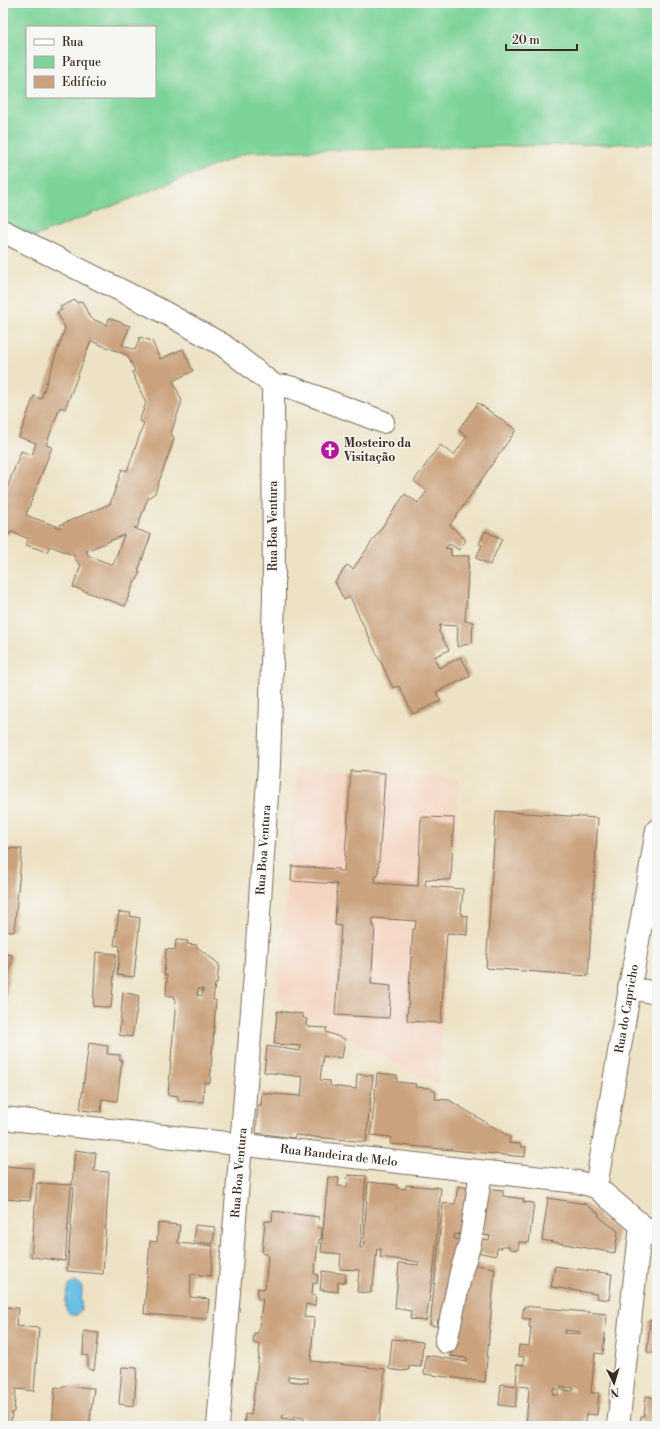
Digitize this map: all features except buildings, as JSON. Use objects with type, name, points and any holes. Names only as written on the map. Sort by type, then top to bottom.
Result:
[{"type":"street","points":[[3,231],[160,310],[223,345],[276,387],[285,386],[293,388],[383,422]]},
{"type":"street","name":"Rua Boa Ventura","points":[[218,1426],[269,765],[274,596],[272,400],[276,387]]},
{"type":"street","name":"Rua do Capricho","points":[[596,1187],[630,988],[653,874],[657,830]]},
{"type":"street","points":[[630,988],[657,993]]},
{"type":"street","name":"Rua Bandeira de Melo","points":[[3,1118],[240,1146],[578,1182],[596,1187],[649,1231]]},
{"type":"street","points":[[446,1342],[461,1272],[470,1243],[481,1172]]},
{"type":"street","points":[[618,1426],[649,1231]]},
{"type":"shaded area","points":[[297,767],[459,780],[438,1086],[277,1000]]},
{"type":"green space","points":[[3,3],[657,3],[657,143],[249,152],[3,249]]},
{"type":"water","points":[[76,1281],[82,1287],[81,1311],[77,1315],[72,1315],[68,1313],[66,1309],[66,1298],[71,1283]]},
{"type":"place","name":"Mosteiro da Visitação","points":[[330,450]]}]
